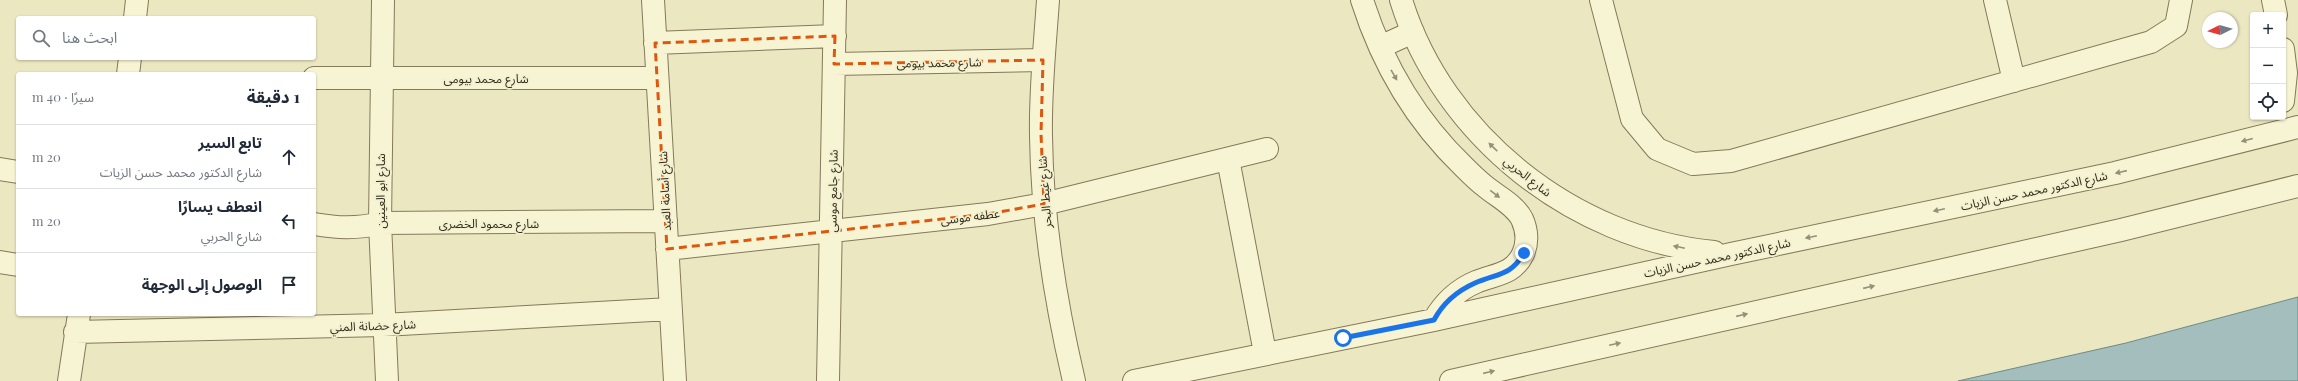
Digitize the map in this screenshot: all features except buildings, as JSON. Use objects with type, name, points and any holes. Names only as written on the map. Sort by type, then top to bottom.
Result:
[{"type":"street","points":[[135,16],[137,0]]},
{"type":"street","name":"شارع ابو العينين","points":[[383,0],[380,223],[387,381]]},
{"type":"street","name":"شارع أسامة العبد","points":[[653,0],[675,381]]},
{"type":"street","name":"شارع جامع موسى","points":[[828,381],[835,0]]},
{"type":"street","name":"شارع غيط البحر","points":[[1048,0],[1043,60],[1041,134],[1044,204],[1056,298],[1074,381]]},
{"type":"street","points":[[1362,0],[1380,47],[1404,92],[1432,133],[1466,170],[1514,209],[1522,219],[1526,230],[1527,241],[1518,263],[1509,271],[1476,282],[1456,294],[1440,310],[1434,320]]},
{"type":"street","name":"شارع الحربي","points":[[1401,0],[1413,32],[1425,56],[1454,103],[1489,144],[1530,180],[1576,209],[1625,232],[1678,247],[1731,254]]},
{"type":"street","points":[[1601,0],[1632,119],[1657,148],[1693,164],[1731,161],[2152,42],[2176,26],[2181,0]]},
{"type":"street","points":[[1995,0],[2014,81]]},
{"type":"street","points":[[2273,0],[2275,12]]},
{"type":"street","points":[[1380,47],[1413,32]]},
{"type":"street","points":[[655,43],[835,36]]},
{"type":"street","points":[[128,72],[130,60]]},
{"type":"street","name":"شارع محمد بيومى","points":[[834,64],[1043,60]]},
{"type":"street","name":"شارع محمد بيومى","points":[[316,78],[657,78]]},
{"type":"street","name":"شارع الدكتور محمد حسن الزيات","points":[[1134,381],[1166,378],[1265,353],[1434,320],[1731,254],[2115,173],[2273,126],[2298,127]]},
{"type":"street","name":"عطفه موسى","points":[[667,249],[988,214],[1044,204],[1267,149]]},
{"type":"street","points":[[1228,159],[1265,353]]},
{"type":"street","points":[[0,169],[16,172]]},
{"type":"street","points":[[1451,381],[2114,232],[2298,186]]},
{"type":"street","name":"شارع محمود الخضرى","points":[[316,224],[341,228],[367,227],[380,223],[666,221]]},
{"type":"street","points":[[0,262],[16,265]]},
{"type":"street","name":"شارع حضانة المني","points":[[77,323],[384,326],[670,309]]},
{"type":"street","points":[[68,381],[77,323]]},
{"type":"highlighted area","points":[[835,36],[834,64],[1043,60],[1041,134],[1044,204],[988,214],[667,249],[655,43]]},
{"type":"water","points":[[2298,297],[2298,381],[1958,381],[2126,343]]},
{"type":"route","points":[[1343,338],[1434,320],[1447,301],[1456,294],[1476,282],[1498,276],[1509,271],[1518,263],[1524,253]]}]
